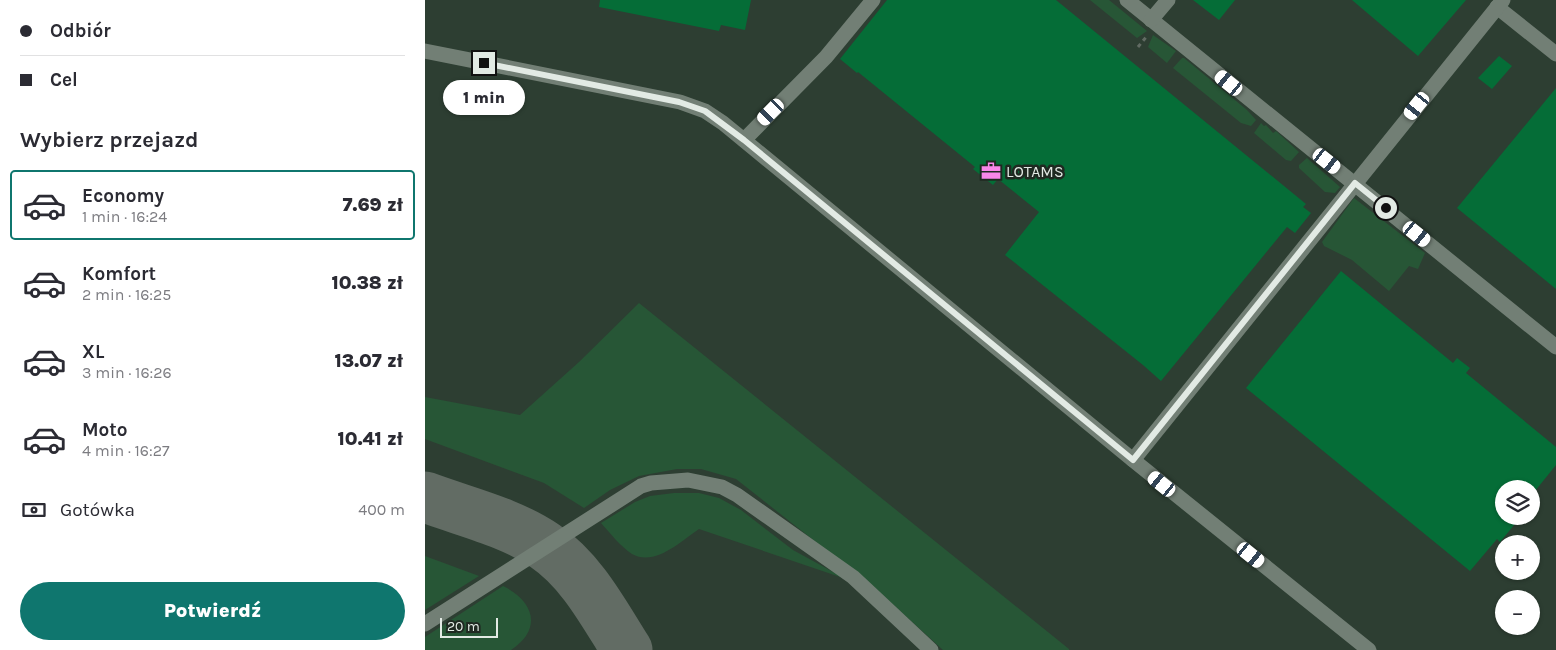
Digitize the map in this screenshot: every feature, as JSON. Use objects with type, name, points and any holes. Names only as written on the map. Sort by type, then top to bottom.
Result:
[{"type":"lane","points":[[744,140],[826,58],[873,0]]},
{"type":"lane","points":[[1127,0],[1556,347]]},
{"type":"lane","points":[[1151,20],[1168,0]]},
{"type":"lane","points":[[1133,460],[1500,4],[1556,54]]},
{"type":"lane","points":[[425,51],[679,102],[705,111],[744,140],[1133,460],[1369,650]]},
{"type":"lane","points":[[425,624],[641,486],[651,483],[688,480],[722,487],[737,495],[853,577],[931,650]]},
{"type":"shaded area","name":"LOTAMS","points":[[425,0],[1556,0],[1556,650],[425,650]]},
{"type":"green space","points":[[1090,0],[1109,0],[1147,31],[1137,38]]},
{"type":"green space","points":[[1153,35],[1176,51],[1167,63],[1148,47]]},
{"type":"green space","points":[[1182,58],[1247,110],[1256,120],[1251,126],[1241,123],[1173,68]]},
{"type":"green space","points":[[1261,123],[1264,126],[1266,125],[1273,133],[1276,131],[1299,152],[1291,161],[1286,160],[1254,133]]},
{"type":"green space","points":[[1307,158],[1340,187],[1335,193],[1325,192],[1299,168],[1299,165]]},
{"type":"green space","points":[[1354,198],[1425,253],[1418,269],[1409,266],[1389,291],[1352,260],[1324,246],[1322,242]]},
{"type":"green space","points":[[639,303],[1069,650],[943,650],[878,591],[736,479],[701,469],[677,469],[639,476],[610,490],[584,508],[544,483],[425,439],[425,397],[520,415],[579,362]]},
{"type":"green space","points":[[674,493],[699,493],[719,498],[741,510],[793,550],[846,579],[699,529],[676,546],[659,555],[641,557],[632,554],[624,548],[601,523],[635,502],[650,496]]},
{"type":"green space","points":[[425,556],[479,576],[425,610]]},
{"type":"green space","points":[[503,586],[522,599],[528,607],[531,616],[528,633],[521,642],[511,650],[425,650],[425,637]]},
{"type":"building","points":[[600,0],[751,0],[745,30],[721,25],[719,31],[599,7]]},
{"type":"building","points":[[887,0],[1056,0],[1306,204],[1303,207],[1311,213],[1295,233],[1287,227],[1161,381],[1005,255],[1039,212],[998,179],[993,185],[973,169],[975,167],[840,59]]},
{"type":"building","points":[[1193,0],[1235,0],[1219,20]]},
{"type":"building","points":[[1352,0],[1466,0],[1418,56]]},
{"type":"building","points":[[1499,56],[1512,66],[1492,89],[1478,78]]},
{"type":"building","points":[[1556,88],[1556,289],[1457,208]]},
{"type":"building","points":[[1341,271],[1453,363],[1457,358],[1470,368],[1466,373],[1556,447],[1556,465],[1540,485],[1540,480],[1495,480],[1495,525],[1514,525],[1506,535],[1495,535],[1495,541],[1470,571],[1246,388]]},
{"type":"taxiway","points":[[425,497],[517,530],[545,546],[558,556],[581,580],[627,650]]},
{"type":"place","name":"LOTAMS","points":[[991,171]]},
{"type":"route","points":[[484,63],[679,102],[705,111],[744,140],[1133,460],[1355,183],[1386,208]]}]
